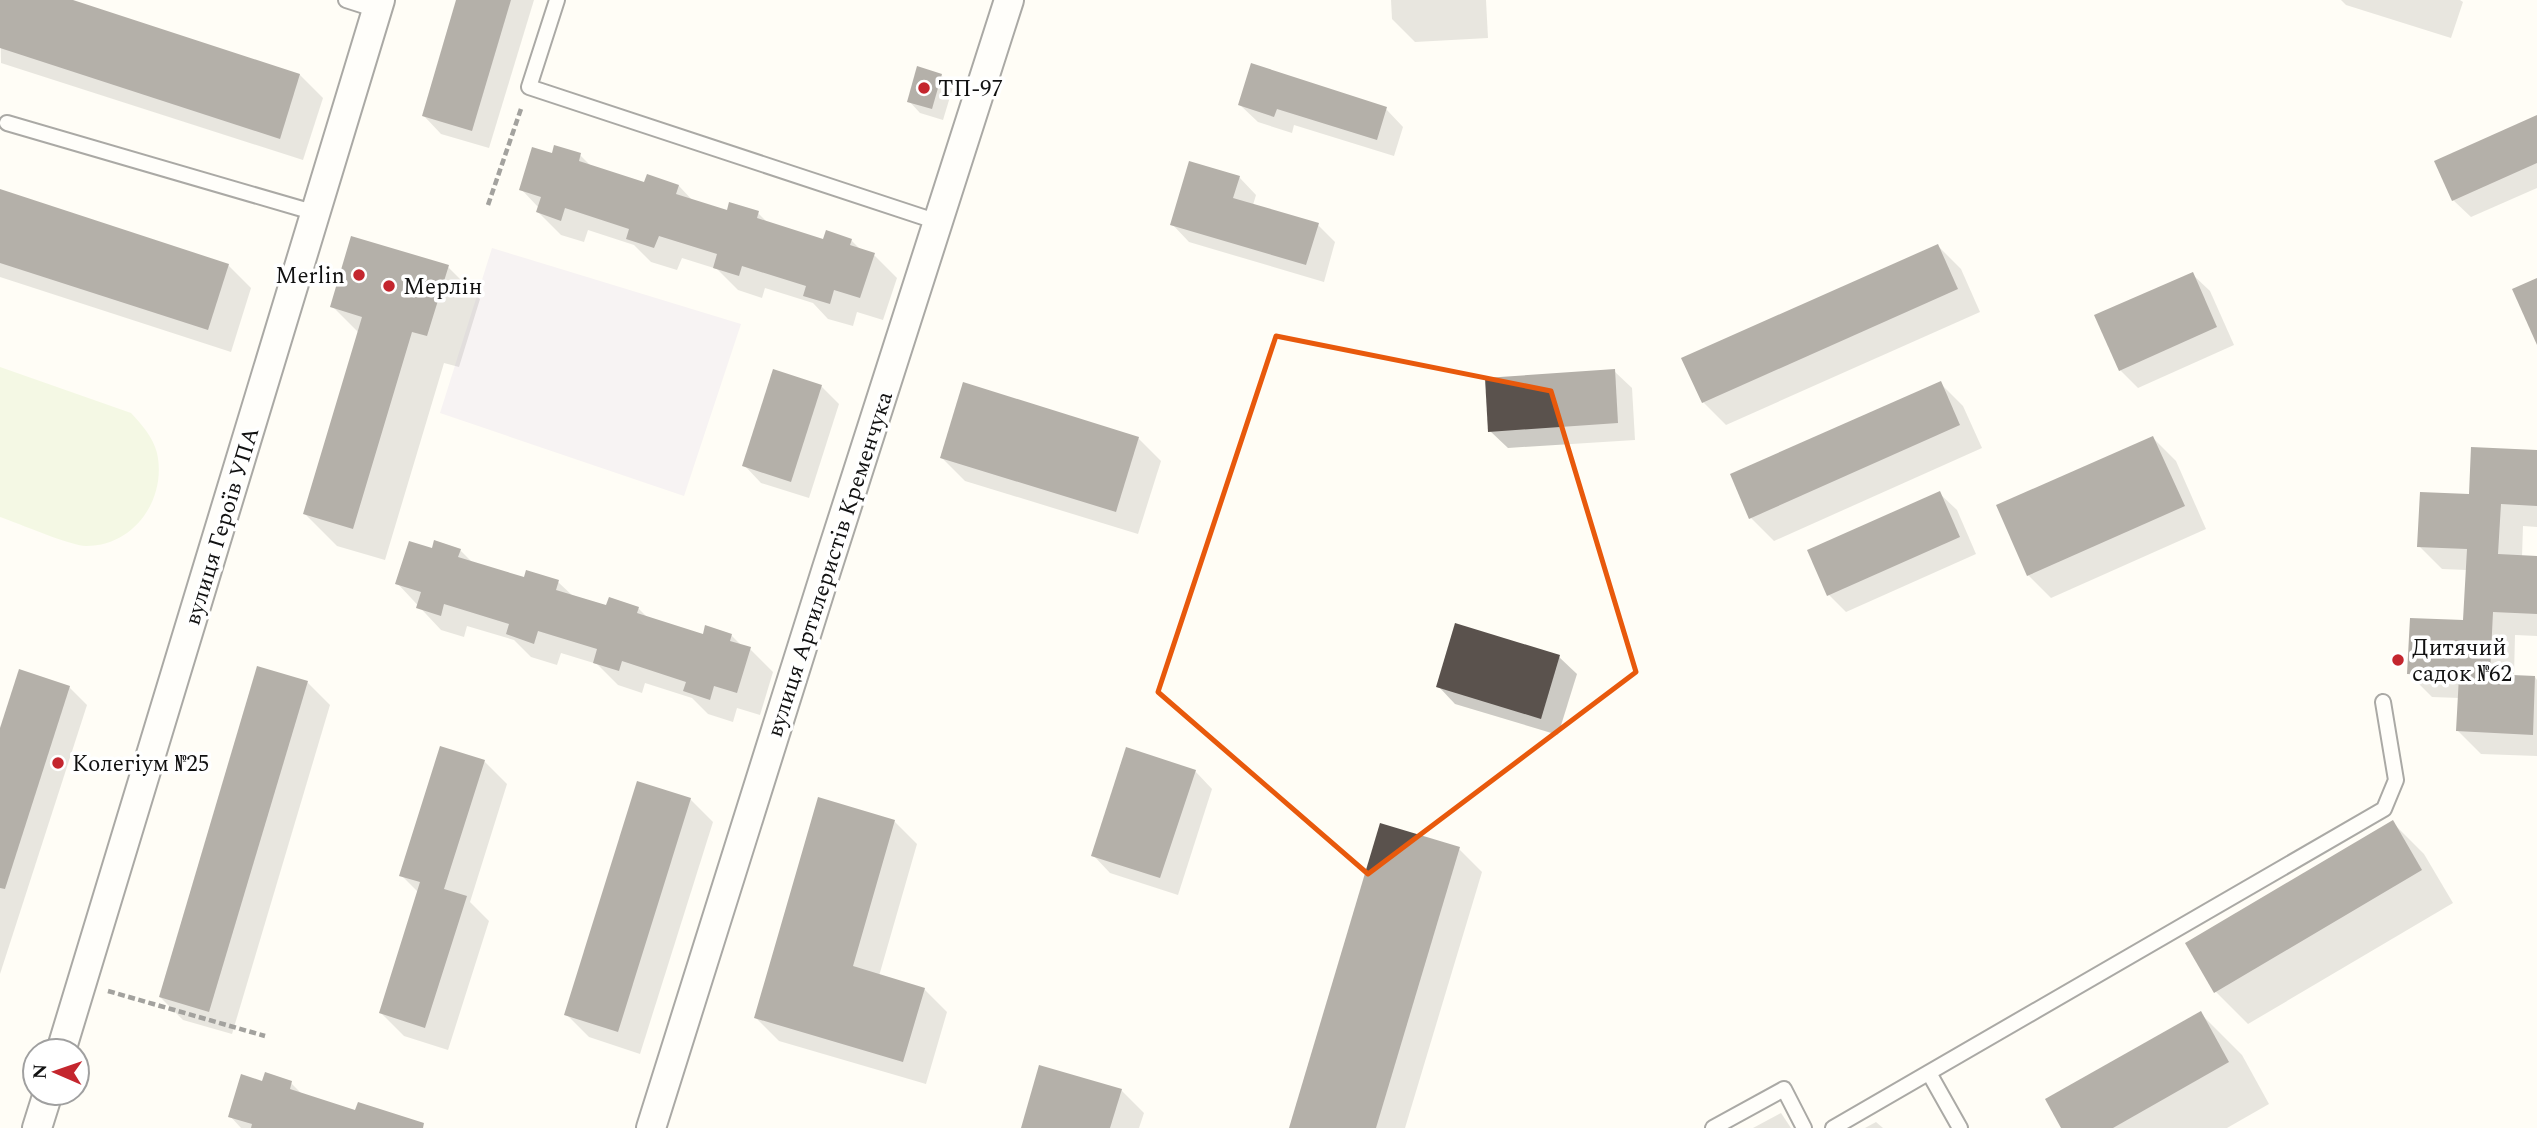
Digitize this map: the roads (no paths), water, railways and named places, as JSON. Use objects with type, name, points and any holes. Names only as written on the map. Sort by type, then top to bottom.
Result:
[{"type":"street","name":"вулиця Артилеристів Кременчука","points":[[651,1128],[1009,0]]},
{"type":"street","name":"вулиця Героїв УПА","points":[[65,1037],[379,5]]},
{"type":"street","points":[[37,1128],[44,1107]]},
{"type":"lane","points":[[346,0],[379,5]]},
{"type":"lane","points":[[557,0],[528,87],[938,222]]},
{"type":"lane","points":[[7,123],[316,213]]},
{"type":"lane","points":[[1833,1128],[2384,809],[2396,780],[2383,702]]},
{"type":"lane","points":[[1929,1073],[1960,1128]]},
{"type":"lane","points":[[1713,1128],[1784,1089],[1804,1128]]},
{"type":"place","name":"ТП-97","points":[[924,88]]},
{"type":"place","name":"Merlin","points":[[359,275]]},
{"type":"place","name":"Мерлін","points":[[389,286]]},
{"type":"place","name":"Дитячий садок №62","points":[[2398,660]]},
{"type":"place","name":"Колегіум №25","points":[[58,763]]}]
